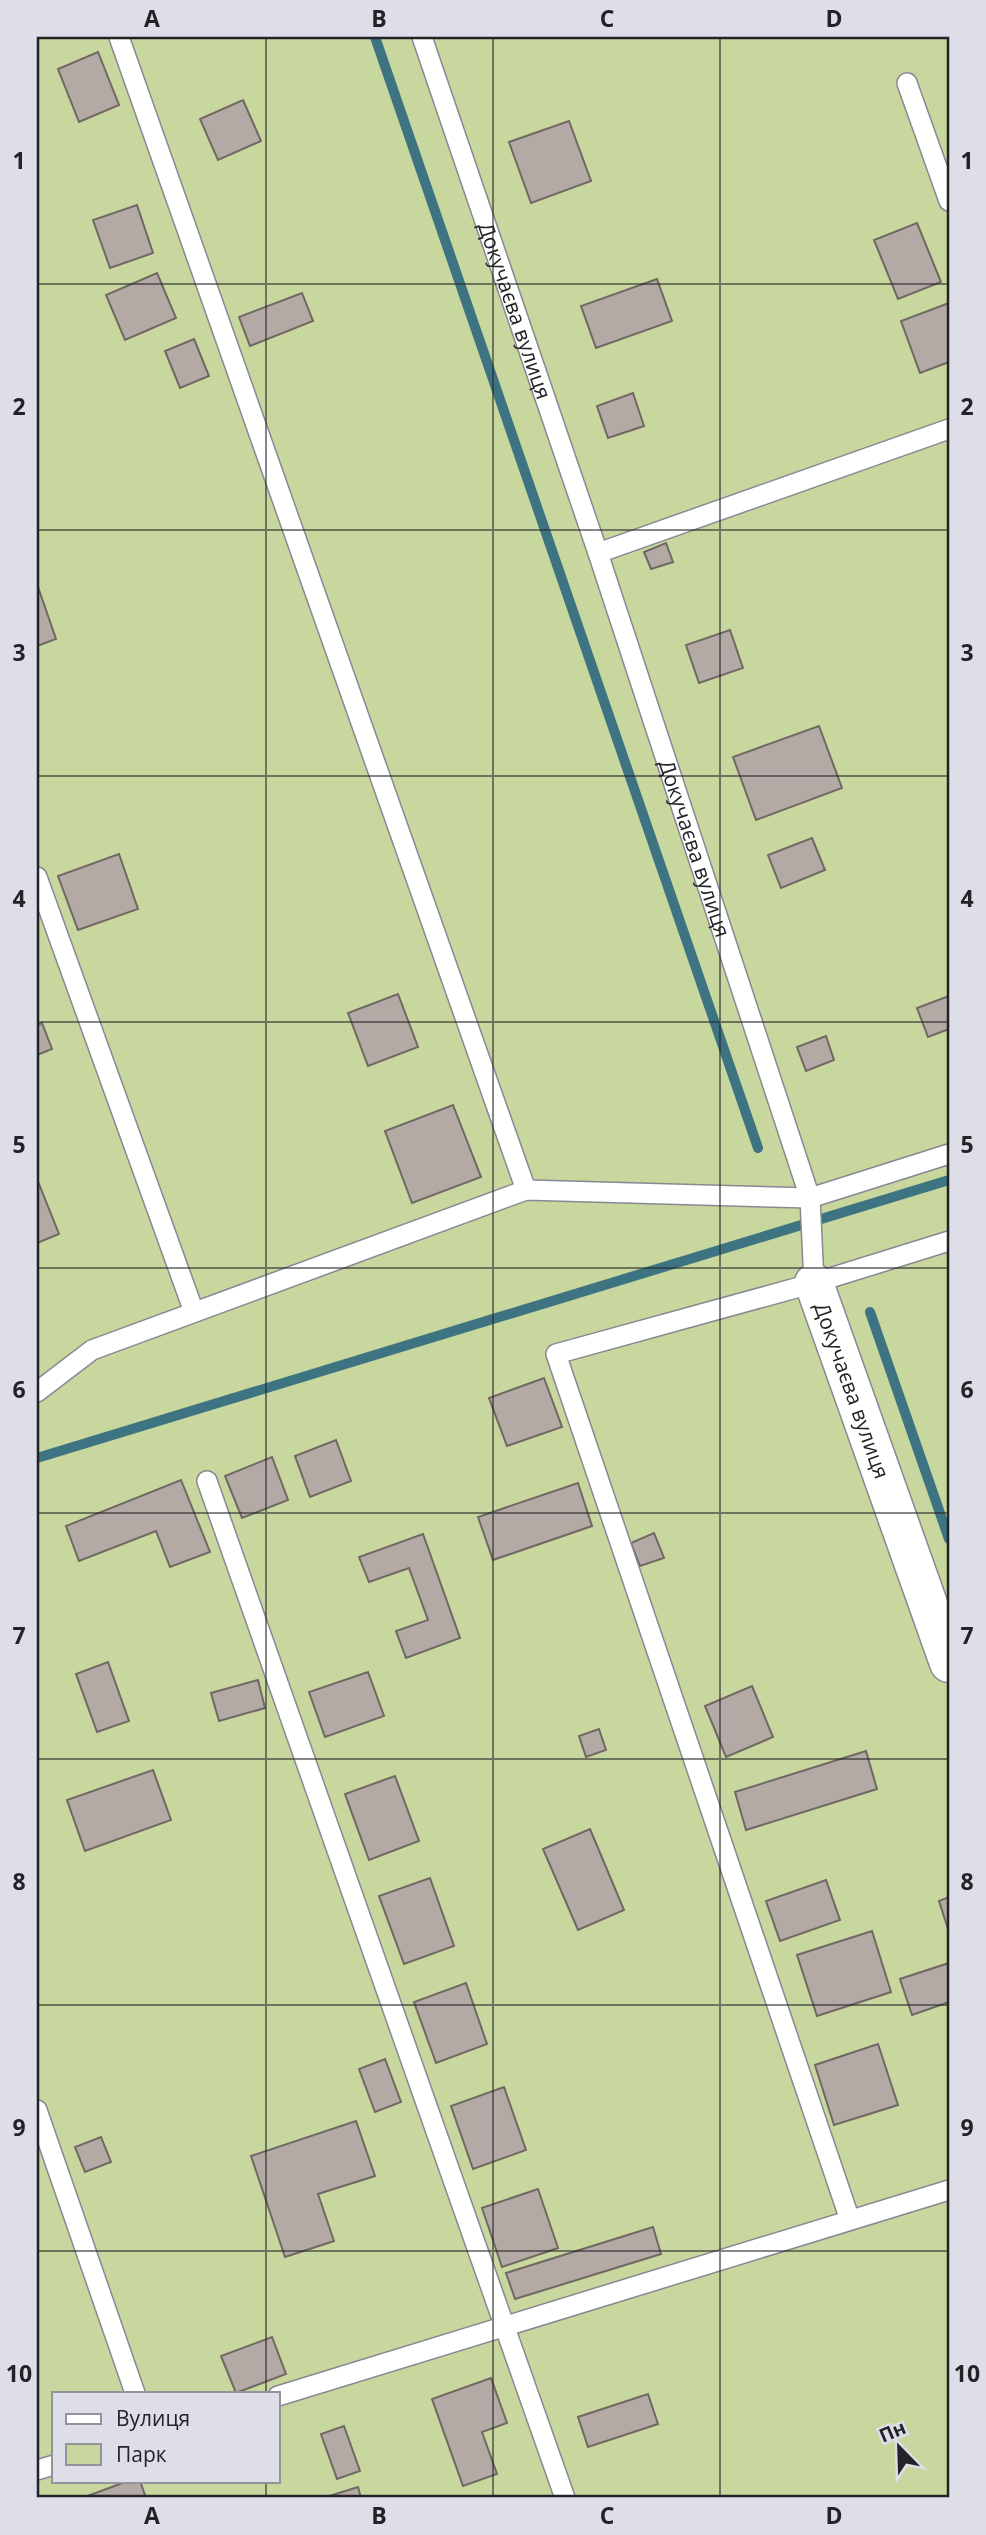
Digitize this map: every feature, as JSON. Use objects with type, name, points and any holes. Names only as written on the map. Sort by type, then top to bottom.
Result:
[{"type":"street","name":"Докучаєва вулиця","points":[[814,1283],[949,1663]]},
{"type":"lane","points":[[120,37],[526,1190]]},
{"type":"lane","name":"Докучаєва вулиця","points":[[422,37],[598,553],[810,1198],[814,1283]]},
{"type":"lane","points":[[908,83],[949,201]]},
{"type":"lane","points":[[598,553],[949,429]]},
{"type":"lane","points":[[37,877],[194,1312]]},
{"type":"lane","points":[[37,1392],[92,1350],[526,1190],[810,1198],[949,1154]]},
{"type":"lane","points":[[850,2220],[556,1354],[814,1283],[949,1241]]},
{"type":"lane","points":[[207,1481],[565,2498]]},
{"type":"lane","points":[[37,2110],[135,2392]]},
{"type":"lane","points":[[280,2395],[949,2190]]},
{"type":"green space","points":[[37,37],[949,37],[949,2498],[37,2498]]},
{"type":"building","points":[[98,52],[119,105],[79,122],[58,69]]},
{"type":"building","points":[[243,100],[261,141],[218,160],[200,119]]},
{"type":"building","points":[[569,121],[591,181],[531,203],[509,142]]},
{"type":"building","points":[[137,205],[153,253],[110,268],[93,220]]},
{"type":"building","points":[[917,223],[941,282],[898,299],[874,240]]},
{"type":"building","points":[[157,273],[176,318],[125,340],[106,295]]},
{"type":"building","points":[[657,279],[672,321],[596,348],[581,306]]},
{"type":"building","points":[[302,293],[313,321],[250,346],[239,317]]},
{"type":"building","points":[[949,303],[949,362],[920,373],[901,321]]},
{"type":"building","points":[[194,339],[209,376],[180,388],[165,351]]},
{"type":"building","points":[[633,393],[644,426],[608,438],[597,406]]},
{"type":"building","points":[[666,543],[673,562],[651,569],[644,552]]},
{"type":"building","points":[[37,584],[56,639],[37,646]]},
{"type":"building","points":[[730,630],[743,668],[699,683],[686,645]]},
{"type":"building","points":[[819,726],[842,788],[756,820],[733,757]]},
{"type":"building","points":[[812,838],[825,870],[781,888],[768,855]]},
{"type":"building","points":[[119,854],[138,909],[78,930],[58,876]]},
{"type":"building","points":[[398,994],[418,1047],[368,1066],[348,1013]]},
{"type":"building","points":[[949,996],[949,1029],[928,1037],[917,1008]]},
{"type":"building","points":[[42,1023],[52,1049],[37,1055],[37,1025]]},
{"type":"building","points":[[826,1036],[834,1060],[806,1071],[797,1047]]},
{"type":"building","points":[[453,1105],[481,1177],[412,1203],[385,1131]]},
{"type":"building","points":[[37,1179],[59,1234],[37,1243]]},
{"type":"building","points":[[544,1378],[562,1427],[507,1446],[489,1398]]},
{"type":"building","points":[[336,1440],[351,1481],[310,1497],[295,1456]]},
{"type":"building","points":[[272,1457],[288,1500],[242,1518],[225,1476]]},
{"type":"building","points":[[181,1480],[210,1552],[170,1567],[156,1531],[79,1561],[66,1526]]},
{"type":"building","points":[[578,1483],[592,1526],[493,1560],[478,1517]]},
{"type":"building","points":[[654,1533],[664,1558],[640,1566],[631,1543]]},
{"type":"building","points":[[423,1534],[460,1638],[406,1658],[396,1631],[428,1620],[409,1568],[369,1582],[359,1557]]},
{"type":"building","points":[[108,1662],[129,1721],[97,1732],[76,1674]]},
{"type":"building","points":[[368,1672],[384,1716],[325,1737],[309,1692]]},
{"type":"building","points":[[258,1680],[265,1708],[219,1721],[211,1693]]},
{"type":"building","points":[[752,1686],[773,1737],[726,1757],[705,1706]]},
{"type":"building","points":[[599,1729],[606,1750],[586,1757],[579,1736]]},
{"type":"building","points":[[866,1751],[877,1789],[746,1830],[735,1792]]},
{"type":"building","points":[[153,1770],[171,1820],[85,1851],[67,1800]]},
{"type":"building","points":[[395,1776],[419,1841],[369,1860],[345,1794]]},
{"type":"building","points":[[590,1829],[624,1910],[578,1930],[543,1849]]},
{"type":"building","points":[[430,1878],[454,1946],[404,1964],[379,1896]]},
{"type":"building","points":[[826,1880],[840,1920],[780,1941],[766,1901]]},
{"type":"building","points":[[949,1897],[949,1932],[939,1901]]},
{"type":"building","points":[[872,1931],[891,1992],[817,2016],[797,1955]]},
{"type":"building","points":[[949,1963],[949,2002],[912,2015],[900,1979]]},
{"type":"building","points":[[466,1983],[487,2044],[436,2063],[414,2002]]},
{"type":"building","points":[[878,2044],[898,2105],[834,2125],[815,2065]]},
{"type":"building","points":[[385,2059],[401,2102],[375,2112],[359,2069]]},
{"type":"building","points":[[504,2087],[526,2150],[473,2169],[451,2106]]},
{"type":"building","points":[[356,2121],[375,2176],[318,2194],[334,2241],[285,2257],[251,2156]]},
{"type":"building","points":[[101,2137],[111,2162],[85,2172],[75,2147]]},
{"type":"building","points":[[538,2189],[558,2248],[502,2267],[482,2208]]},
{"type":"building","points":[[653,2227],[661,2254],[515,2299],[506,2273]]},
{"type":"building","points":[[272,2337],[286,2374],[236,2392],[221,2356]]},
{"type":"building","points":[[491,2378],[507,2423],[482,2432],[497,2474],[463,2486],[432,2399]]},
{"type":"building","points":[[648,2394],[658,2424],[588,2447],[578,2417]]},
{"type":"building","points":[[344,2426],[360,2471],[337,2479],[321,2434]]},
{"type":"building","points":[[125,2482],[140,2482],[146,2498],[82,2498]]},
{"type":"building","points":[[358,2487],[361,2498],[323,2498]]},
{"type":"waterway","points":[[375,37],[758,1148]]},
{"type":"waterway","points":[[37,1458],[949,1180]]},
{"type":"waterway","points":[[870,1312],[949,1539]]}]
